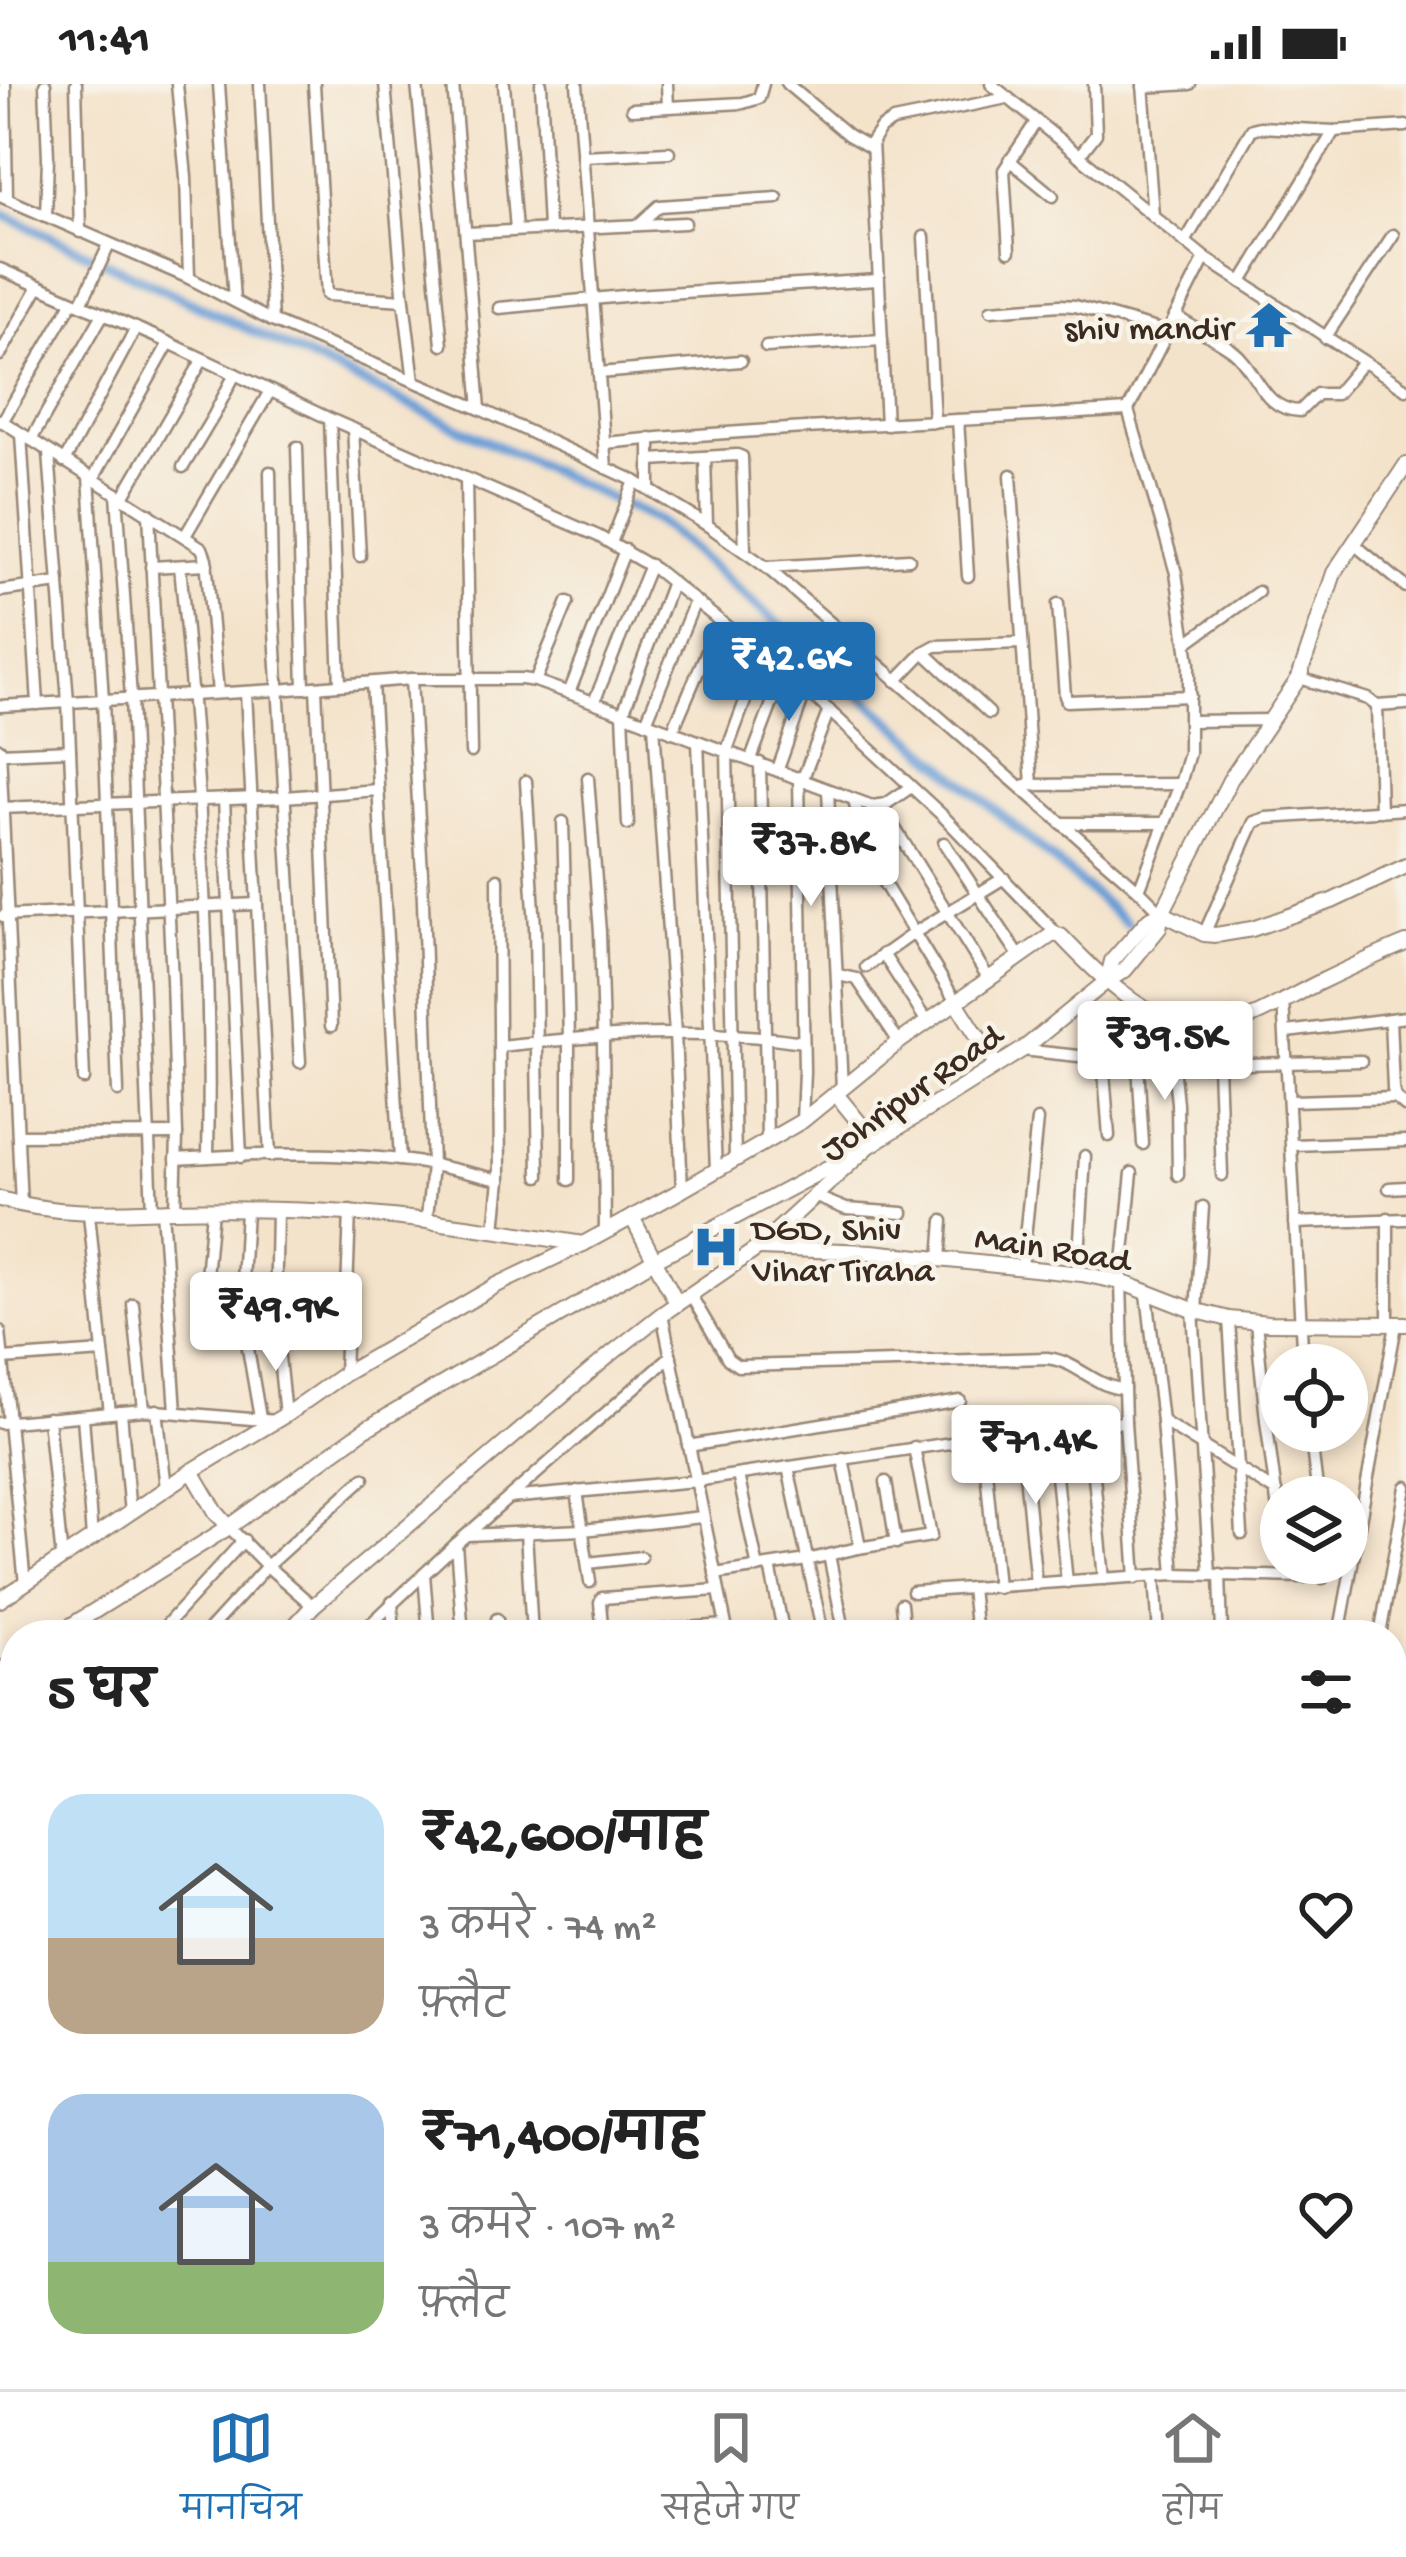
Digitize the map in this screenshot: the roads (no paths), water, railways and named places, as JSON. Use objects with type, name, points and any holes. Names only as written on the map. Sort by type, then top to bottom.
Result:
[{"type":"street","points":[[5,84],[4,197],[635,481],[707,525],[766,567],[1139,890],[1157,920],[1216,935],[1273,923],[1406,866]]},
{"type":"street","points":[[45,84],[46,216]]},
{"type":"street","points":[[76,84],[80,232]]},
{"type":"street","points":[[177,84],[186,177],[188,278]]},
{"type":"street","points":[[218,84],[234,301]]},
{"type":"street","points":[[260,84],[272,321]]},
{"type":"street","points":[[314,84],[327,296],[404,300]]},
{"type":"street","points":[[385,84],[414,381]]},
{"type":"street","points":[[417,84],[442,345]]},
{"type":"street","points":[[453,84],[480,409]]},
{"type":"street","points":[[504,84],[516,230]]},
{"type":"street","points":[[541,84],[548,228]]},
{"type":"street","points":[[577,84],[607,468]]},
{"type":"street","points":[[667,84],[668,107]]},
{"type":"street","points":[[632,109],[753,101],[759,98],[763,84]]},
{"type":"street","points":[[787,84],[871,148]]},
{"type":"street","points":[[991,84],[1205,258],[1406,388]]},
{"type":"street","points":[[1078,156],[1096,134],[1094,84]]},
{"type":"street","points":[[1153,216],[1143,86],[1190,84]]},
{"type":"street","points":[[886,425],[874,134],[893,122],[1007,98]]},
{"type":"street","points":[[1010,251],[1003,178],[1009,160],[1036,122]]},
{"type":"street","points":[[1185,242],[1252,129],[1406,126]]},
{"type":"street","points":[[1242,282],[1334,131]]},
{"type":"street","points":[[582,156],[669,152]]},
{"type":"street","points":[[1009,160],[1053,196]]},
{"type":"street","points":[[638,225],[659,206],[776,198]]},
{"type":"street","points":[[466,232],[685,224]]},
{"type":"street","points":[[1325,338],[1393,236]]},
{"type":"street","points":[[924,237],[934,422]]},
{"type":"street","points":[[109,245],[87,291],[1,421],[202,548],[218,693]]},
{"type":"street","points":[[1139,890],[1189,753],[1190,696],[1188,642],[1176,573],[1128,410],[1205,258]]},
{"type":"street","points":[[1,272],[136,328],[611,543],[650,565],[829,710],[1091,969],[1121,994],[1160,1016],[1199,1028],[1241,1020],[1406,943]]},
{"type":"street","points":[[500,308],[878,280]]},
{"type":"street","points":[[0,355],[39,286]]},
{"type":"street","points":[[991,310],[1076,306],[1167,332]]},
{"type":"street","points":[[38,704],[26,437],[103,314]]},
{"type":"street","points":[[1175,316],[1237,353],[1261,391],[1292,412],[1300,411],[1317,394],[1336,394],[1363,362]]},
{"type":"street","points":[[64,462],[136,328]]},
{"type":"street","points":[[766,346],[882,340]]},
{"type":"street","points":[[118,1091],[91,478],[169,343]]},
{"type":"street","points":[[176,1411],[163,1210],[149,1135],[120,495],[203,359]]},
{"type":"street","points":[[599,373],[741,362]]},
{"type":"street","points":[[183,467],[235,374]]},
{"type":"street","points":[[185,536],[270,392]]},
{"type":"street","points":[[604,442],[1128,410]]},
{"type":"street","points":[[330,419],[340,684]]},
{"type":"street","points":[[958,420],[968,576]]},
{"type":"street","points":[[353,429],[360,556]]},
{"type":"street","points":[[650,438],[650,490]]},
{"type":"street","points":[[297,447],[331,1026]]},
{"type":"street","points":[[50,453],[68,702],[84,1079]]},
{"type":"street","points":[[705,457],[707,525]]},
{"type":"street","points":[[650,460],[742,457],[745,550]]},
{"type":"street","points":[[1107,981],[1157,920],[1230,780],[1299,678],[1334,573],[1406,465]]},
{"type":"street","points":[[270,472],[300,1062]]},
{"type":"street","points":[[1011,475],[1032,785]]},
{"type":"street","points":[[466,479],[471,752]]},
{"type":"street","points":[[611,543],[635,481]]},
{"type":"street","points":[[148,513],[177,1134],[163,1210]]},
{"type":"street","points":[[1354,544],[1406,587]]},
{"type":"street","points":[[569,693],[625,550]]},
{"type":"street","points":[[766,567],[909,559]]},
{"type":"street","points":[[151,567],[207,564]]},
{"type":"street","points":[[594,702],[650,565]]},
{"type":"street","points":[[180,566],[199,801],[210,1069],[208,1157]]},
{"type":"street","points":[[628,824],[623,713],[672,582]]},
{"type":"street","points":[[0,591],[59,583]]},
{"type":"street","points":[[1188,642],[1258,592]]},
{"type":"street","points":[[682,1190],[675,1034],[650,723],[695,601]]},
{"type":"street","points":[[535,681],[568,602]]},
{"type":"street","points":[[1058,604],[1067,701],[1190,696]]},
{"type":"street","points":[[672,732],[720,621]]},
{"type":"street","points":[[896,681],[934,646],[1022,643]]},
{"type":"street","points":[[924,652],[988,713]]},
{"type":"street","points":[[735,1161],[727,750],[762,655]]},
{"type":"street","points":[[766,1141],[755,761],[784,672]]},
{"type":"street","points":[[1299,678],[1377,706],[1406,704]]},
{"type":"street","points":[[411,679],[432,1165],[427,1219]]},
{"type":"street","points":[[0,706],[411,679],[535,681],[854,800],[881,806],[911,787]]},
{"type":"street","points":[[372,683],[400,1160]]},
{"type":"street","points":[[778,769],[806,690]]},
{"type":"street","points":[[246,692],[270,1156]]},
{"type":"street","points":[[1377,706],[1380,811]]},
{"type":"street","points":[[802,1121],[801,777],[829,710]]},
{"type":"street","points":[[1190,721],[1271,720]]},
{"type":"street","points":[[698,742],[716,1170]]},
{"type":"street","points":[[21,1205],[3,916],[0,751],[70,750]]},
{"type":"street","points":[[588,778],[600,932],[605,1232]]},
{"type":"street","points":[[526,781],[535,928],[538,1176]]},
{"type":"street","points":[[1016,785],[1180,784]]},
{"type":"street","points":[[1,808],[378,790]]},
{"type":"street","points":[[84,1620],[229,1527],[364,1430],[654,1260],[872,1144],[840,1095],[828,790]]},
{"type":"street","points":[[224,799],[242,1157]]},
{"type":"street","points":[[854,800],[868,857],[996,1065]]},
{"type":"street","points":[[881,806],[989,979]]},
{"type":"street","points":[[1204,934],[1254,822],[1406,809]]},
{"type":"street","points":[[563,822],[569,1180]]},
{"type":"street","points":[[1060,823],[1165,823]]},
{"type":"street","points":[[944,843],[1020,957]]},
{"type":"street","points":[[866,967],[1004,878]]},
{"type":"street","points":[[495,1230],[500,1180],[498,879]]},
{"type":"street","points":[[3,916],[256,904]]},
{"type":"street","points":[[0,1600],[274,1418],[478,1296],[605,1232],[639,1230],[682,1190],[840,1095],[898,1042],[927,1022],[961,1009],[989,979],[1056,933]]},
{"type":"street","points":[[883,954],[927,1022]]},
{"type":"street","points":[[838,975],[857,979],[898,1042]]},
{"type":"street","name":"Johripur Road","points":[[300,1620],[662,1314],[758,1248],[872,1144],[1022,1050],[1107,981]]},
{"type":"street","points":[[1283,1000],[1301,1344]]},
{"type":"street","points":[[1287,1032],[1406,1017]]},
{"type":"street","points":[[1291,1101],[1401,1102],[1390,1019]]},
{"type":"street","points":[[500,1046],[675,1034],[803,1042]]},
{"type":"street","points":[[1022,1050],[1173,1066],[1360,1061]]},
{"type":"street","points":[[1103,1059],[1108,1136]]},
{"type":"street","points":[[1138,1064],[1143,1144]]},
{"type":"street","points":[[1218,1065],[1222,1175]]},
{"type":"street","points":[[1173,1066],[1178,1175]]},
{"type":"street","points":[[1022,1267],[1037,1120]]},
{"type":"street","points":[[18,1135],[177,1134]]},
{"type":"street","points":[[1293,1145],[1406,1141]]},
{"type":"street","points":[[1078,1273],[1085,1156]]},
{"type":"street","points":[[176,1159],[400,1160],[500,1180]]},
{"type":"street","points":[[1132,1173],[1121,1282],[1136,1577]]},
{"type":"street","points":[[1389,1188],[1406,1187]]},
{"type":"street","points":[[814,1196],[846,1209],[903,1213]]},
{"type":"street","points":[[0,1198],[89,1214],[350,1211],[583,1244]]},
{"type":"street","points":[[1203,1207],[1195,1311],[1202,1445],[1220,1620]]},
{"type":"street","points":[[204,1299],[212,1210]]},
{"type":"street","points":[[241,1300],[246,1210]]},
{"type":"street","points":[[274,1418],[277,1210]]},
{"type":"street","points":[[344,1374],[350,1211]]},
{"type":"street","points":[[89,1214],[103,1352],[130,1514]]},
{"type":"street","points":[[1342,1620],[1397,1325],[1388,1218]]},
{"type":"street","points":[[1295,1223],[1406,1219]]},
{"type":"street","points":[[940,1259],[943,1221]]},
{"type":"street","points":[[639,1230],[654,1260],[728,1360],[738,1366],[1055,1359],[1070,1363],[1106,1387],[1124,1389]]},
{"type":"street","name":"Main Road","points":[[758,1248],[872,1252],[1078,1273],[1121,1282],[1228,1319],[1397,1325]]},
{"type":"street","points":[[1147,1294],[1174,1574]]},
{"type":"street","points":[[133,1304],[166,1488]]},
{"type":"street","points":[[662,1314],[725,1620]]},
{"type":"street","points":[[1228,1319],[1242,1534]]},
{"type":"street","points":[[1256,1322],[1274,1476]]},
{"type":"street","points":[[0,1331],[5,1422],[25,1584]]},
{"type":"street","points":[[246,1337],[274,1418]]},
{"type":"street","points":[[3,1359],[103,1352]]},
{"type":"street","points":[[374,1620],[671,1356]]},
{"type":"street","points":[[688,1446],[960,1401]]},
{"type":"street","points":[[5,1422],[150,1410],[274,1418]]},
{"type":"street","points":[[83,1416],[92,1539]]},
{"type":"street","points":[[48,1418],[62,1560]]},
{"type":"street","points":[[1162,1421],[1260,1482]]},
{"type":"street","points":[[509,1498],[695,1480],[1021,1432],[1125,1422]]},
{"type":"street","points":[[1089,1426],[1104,1579]]},
{"type":"street","points":[[1051,1428],[1067,1582]]},
{"type":"street","points":[[1021,1432],[1036,1584]]},
{"type":"street","points":[[983,1438],[997,1587]]},
{"type":"street","points":[[715,1574],[931,1536],[914,1447]]},
{"type":"street","points":[[843,1458],[858,1548]]},
{"type":"street","points":[[788,1467],[820,1620]]},
{"type":"street","points":[[192,1471],[229,1527],[313,1606]]},
{"type":"street","points":[[738,1474],[780,1620]]},
{"type":"street","points":[[218,1620],[267,1567],[364,1478]]},
{"type":"street","points":[[886,1482],[896,1543]]},
{"type":"street","points":[[1383,1620],[1406,1487]]},
{"type":"street","points":[[577,1491],[590,1582]]},
{"type":"street","points":[[461,1539],[703,1517]]},
{"type":"street","points":[[526,1532],[531,1620]]},
{"type":"street","points":[[461,1539],[463,1620]]},
{"type":"street","points":[[171,1620],[244,1540]]},
{"type":"street","points":[[829,1556],[842,1620]]},
{"type":"street","points":[[588,1563],[641,1557]]},
{"type":"street","points":[[424,1574],[428,1620]]},
{"type":"street","points":[[913,1592],[1174,1574],[1260,1575]]},
{"type":"street","points":[[1155,1576],[1158,1620]]},
{"type":"street","points":[[971,1588],[974,1620]]},
{"type":"street","points":[[602,1620],[602,1598],[718,1590]]},
{"type":"street","points":[[392,1602],[393,1620]]},
{"type":"street","points":[[901,1604],[903,1620]]},
{"type":"waterway","points":[[0,213],[658,521],[1127,923]]},
{"type":"place","name":"shiv mandir","points":[[1269,325]]},
{"type":"place","name":"DGD, Shiv Vihar Tiraha","points":[[716,1247]]}]
